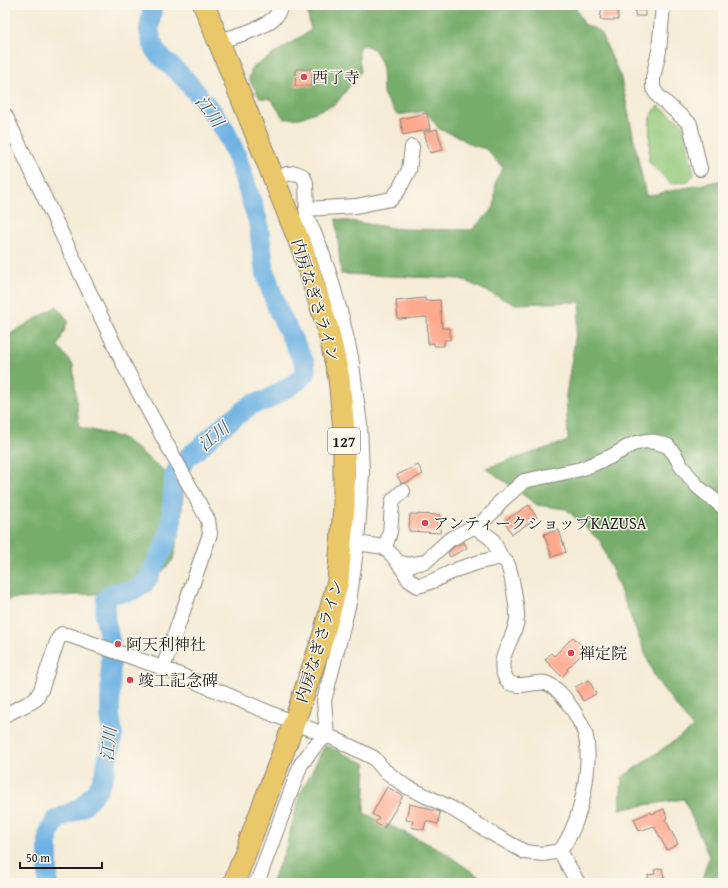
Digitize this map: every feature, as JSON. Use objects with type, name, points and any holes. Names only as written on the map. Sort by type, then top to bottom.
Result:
[{"type":"highway","name":"内房なぎさライン","points":[[204,5],[303,251],[328,329],[339,378],[344,431],[344,506],[338,582],[323,637],[294,723],[234,883]]},
{"type":"street","points":[[219,41],[239,35],[266,23],[276,16],[282,5]]},
{"type":"street","points":[[663,5],[659,51],[653,78],[653,88],[658,96],[690,124],[700,169]]},
{"type":"street","points":[[5,115],[126,369],[208,520],[210,534],[163,668]]},
{"type":"street","points":[[306,208],[356,206],[392,199],[409,170],[412,147]]},
{"type":"street","points":[[274,179],[287,174],[296,173],[303,176],[306,183],[307,217],[319,244],[336,296],[351,357],[360,425],[362,473],[357,543],[349,603],[324,702],[327,735]]},
{"type":"street","points":[[398,562],[408,565],[425,562],[449,540],[480,524],[495,510],[499,502],[524,481],[581,469],[610,457],[633,444],[646,441],[656,442],[668,446],[681,466],[698,487],[723,506]]},
{"type":"street","points":[[384,547],[390,533],[392,500],[403,492]]},
{"type":"street","points":[[5,715],[35,700],[41,690],[58,639],[62,634],[71,636],[163,668],[294,723],[327,735],[374,758],[384,770],[405,786],[452,808],[491,833],[525,852],[543,854],[560,851],[568,840],[581,805],[587,778],[587,742],[582,726],[570,705],[558,690],[546,683],[518,685],[509,683],[504,677],[502,666],[504,654],[517,620],[517,608],[507,563],[501,557],[492,539],[477,528],[471,528]]},
{"type":"street","points":[[357,543],[384,547],[398,562],[409,580],[418,586],[429,584],[459,569],[488,559],[501,557]]},
{"type":"street","points":[[257,883],[301,764],[315,746],[327,735]]},
{"type":"street","points":[[560,851],[578,883]]},
{"type":"green space","points":[[306,5],[574,5],[584,24],[600,31],[621,78],[646,196],[723,180],[723,883],[701,883],[709,857],[684,799],[620,809],[622,777],[693,728],[655,678],[601,542],[566,509],[537,505],[486,468],[568,441],[566,395],[581,302],[514,304],[461,279],[341,274],[336,219],[400,229],[472,230],[494,207],[496,180],[503,168],[486,149],[472,145],[457,136],[439,129],[426,111],[397,115],[383,94],[382,64],[374,49],[364,45],[358,49],[361,71],[336,104],[300,118],[284,119],[271,99],[260,98],[249,79],[252,68],[311,30]]},
{"type":"green space","points":[[658,106],[683,124],[694,175],[688,181],[671,184],[649,162],[650,117]]},
{"type":"green space","points":[[57,306],[68,321],[58,346],[73,365],[79,427],[123,438],[162,469],[183,494],[181,522],[173,560],[144,591],[10,599],[5,603],[5,337]]},
{"type":"green space","points":[[325,745],[366,764],[364,813],[441,850],[488,883],[271,883],[284,854],[300,795]]},
{"type":"building","points":[[602,5],[618,5],[618,20],[600,20]]},
{"type":"building","points":[[636,6],[645,7],[645,16],[635,16]]},
{"type":"building","name":"西了寺","points":[[296,69],[313,69],[313,86],[295,86]]},
{"type":"building","points":[[427,113],[430,129],[403,135],[400,119]]},
{"type":"building","points":[[437,129],[443,150],[430,153],[424,132]]},
{"type":"building","points":[[425,298],[425,301],[440,300],[442,328],[450,328],[450,340],[444,340],[444,346],[434,346],[434,343],[428,344],[427,317],[398,319],[396,301]]},
{"type":"building","points":[[418,465],[423,474],[406,483],[401,483],[397,475]]},
{"type":"building","points":[[529,505],[537,518],[512,534],[504,521]]},
{"type":"building","name":"アンティークショップKAZUSA","points":[[410,514],[441,515],[440,533],[409,531]]},
{"type":"building","points":[[559,530],[566,552],[552,557],[544,534]]},
{"type":"building","points":[[464,542],[467,548],[450,557],[448,553],[454,547]]},
{"type":"building","name":"禅定院","points":[[573,637],[586,650],[567,669],[568,670],[562,677],[545,660],[551,653],[554,656]]},
{"type":"building","points":[[589,680],[596,694],[583,701],[575,687]]},
{"type":"building","points":[[387,787],[403,796],[384,828],[375,823],[379,818],[372,814]]},
{"type":"building","points":[[409,804],[440,812],[438,824],[426,821],[424,830],[411,827],[413,821],[406,820]]},
{"type":"building","points":[[664,809],[667,818],[665,819],[678,844],[667,850],[654,826],[639,831],[634,819],[651,812],[652,814]]},
{"type":"building","points":[[662,868],[665,883],[649,883],[648,875],[655,874],[654,870]]},
{"type":"waterway","name":"江川","points":[[48,883],[48,835],[56,820],[82,807],[98,789],[104,776],[113,735],[110,715],[111,646],[105,617],[106,599],[112,593],[132,591],[146,582],[165,545],[171,527],[175,473],[189,456],[223,426],[252,404],[267,400],[298,381],[306,373],[305,364],[278,310],[265,272],[258,221],[237,157],[225,130],[209,108],[186,80],[156,52],[149,30],[153,5]]},
{"type":"place","name":"西了寺","points":[[304,77]]},
{"type":"place","name":"アンティークショップKAZUSA","points":[[425,523]]},
{"type":"place","name":"阿天利神社","points":[[118,644]]},
{"type":"place","name":"禅定院","points":[[571,653]]},
{"type":"place","name":"竣工記念碑","points":[[130,680]]}]
